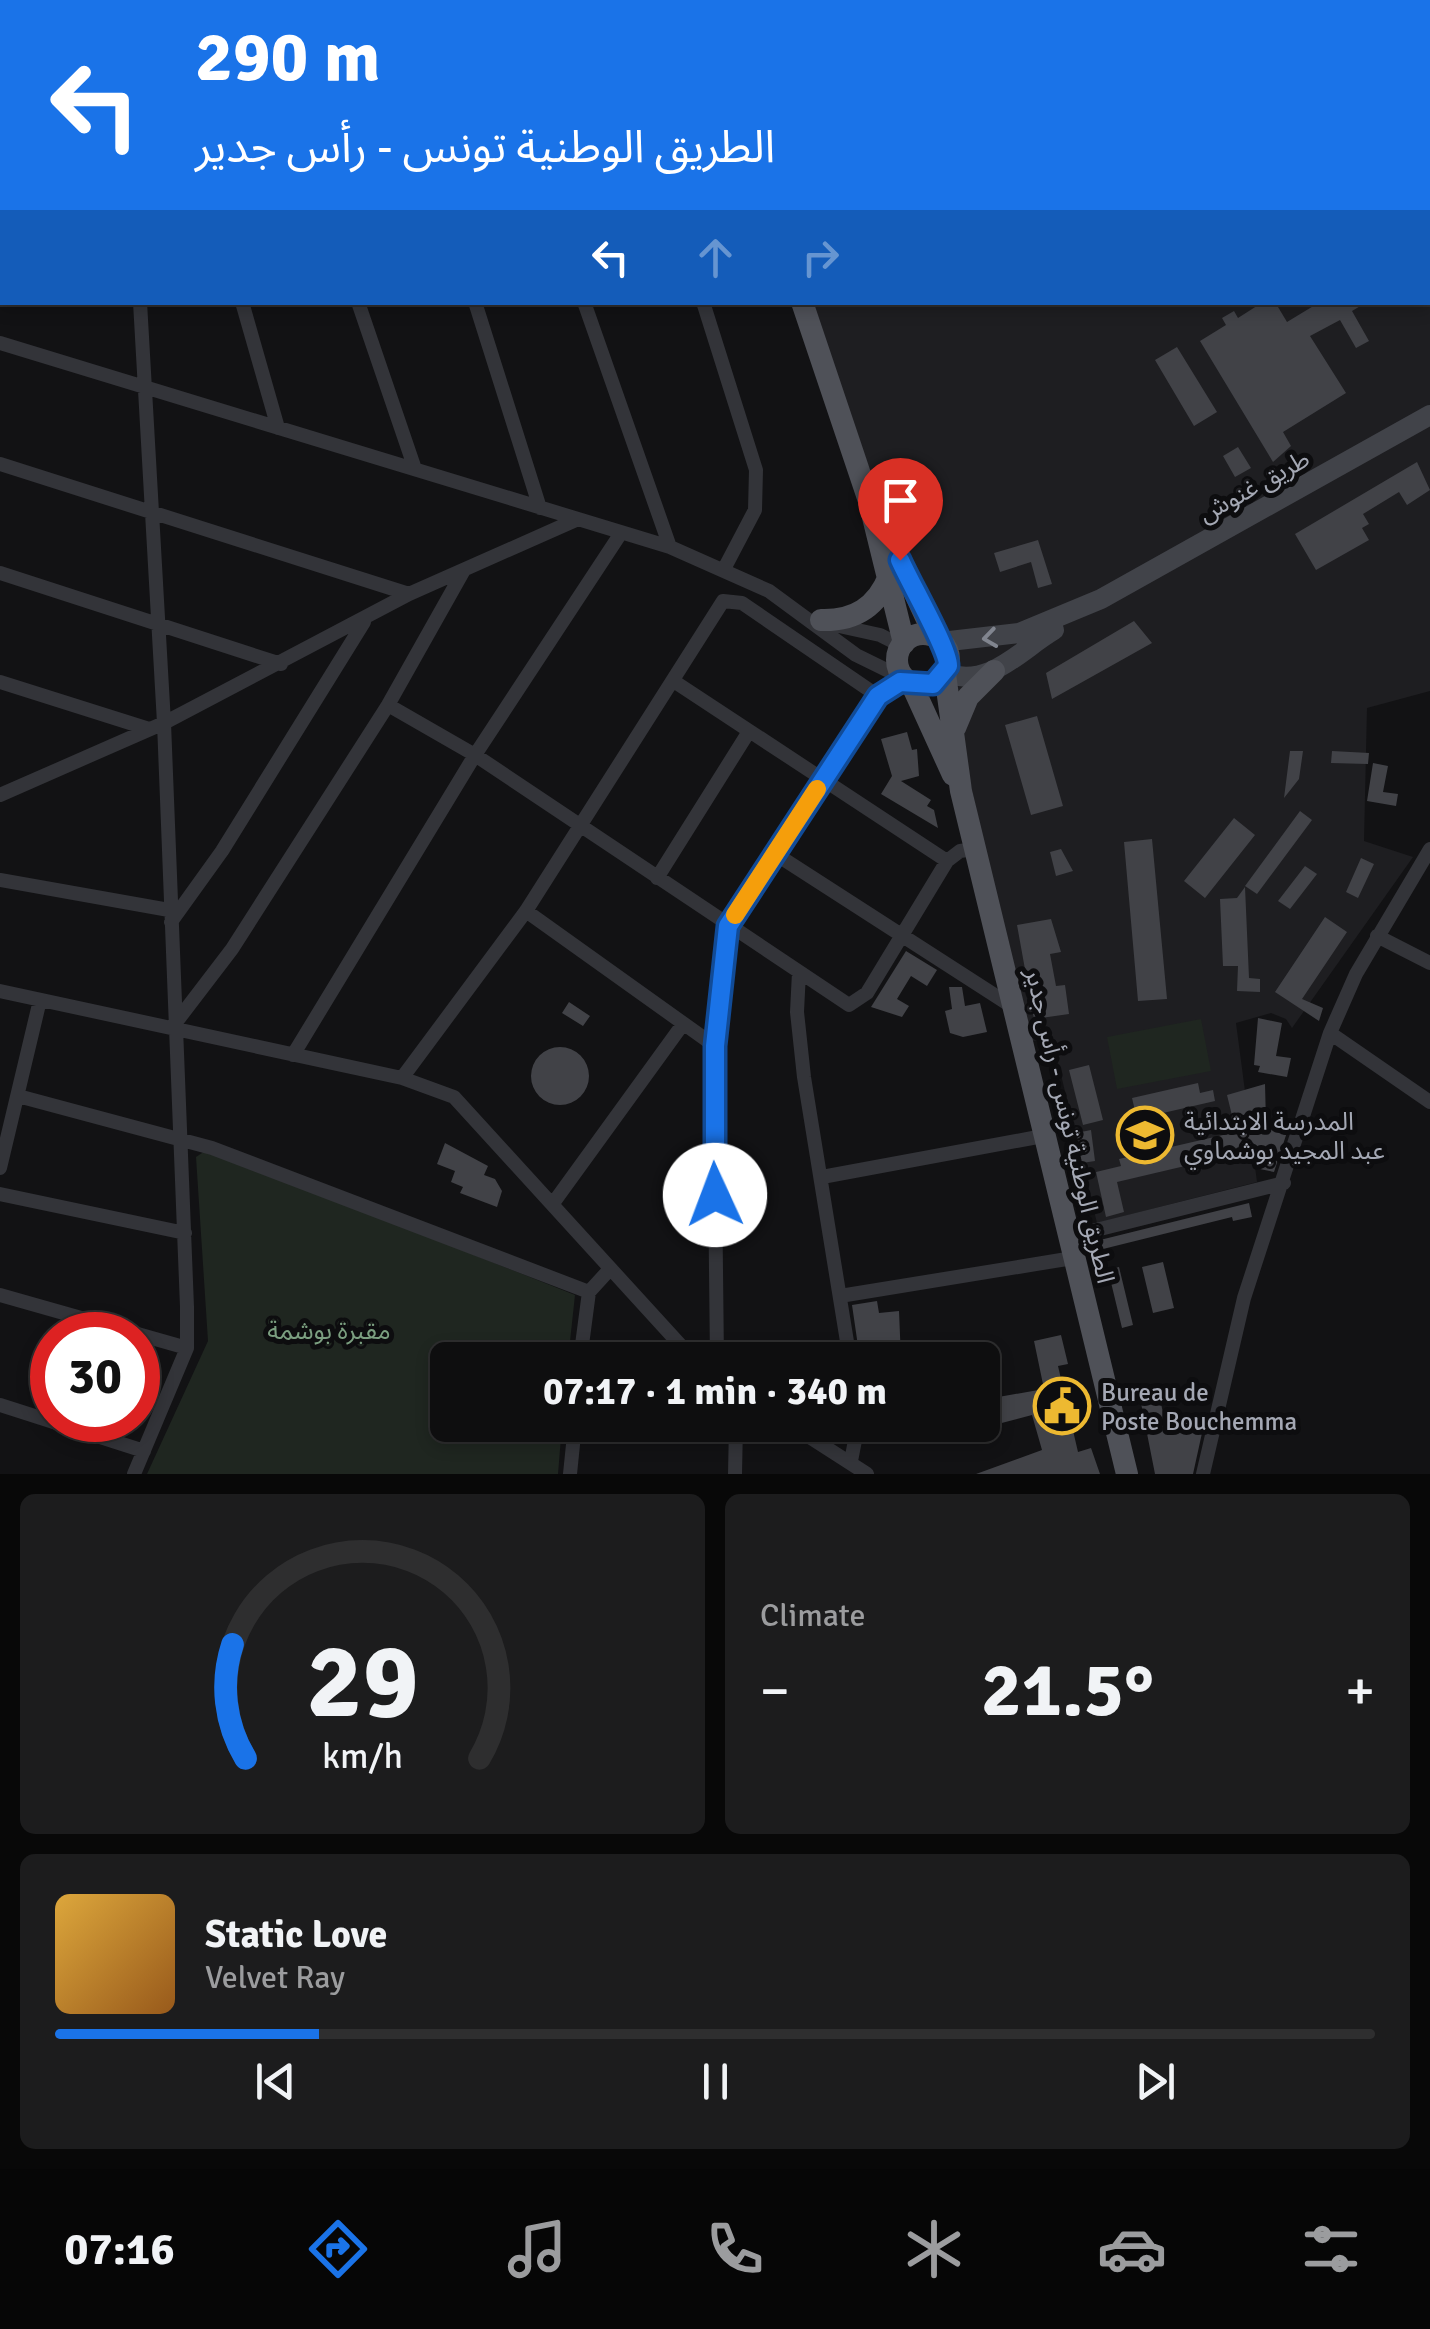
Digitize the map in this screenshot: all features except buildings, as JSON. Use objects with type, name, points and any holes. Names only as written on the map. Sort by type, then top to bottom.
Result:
[{"type":"main road","points":[[803,305],[869,502],[903,644],[898,660],[909,681],[926,686],[946,674],[948,653],[869,502]]},
{"type":"main road","points":[[821,620],[836,620],[864,611],[883,590],[888,576]]},
{"type":"main road","points":[[903,644],[919,635],[938,640]]},
{"type":"main road","points":[[954,731],[968,697],[994,672]]},
{"type":"main road","name":"الطريق الوطنية تونس - رأس جدير","points":[[946,674],[961,792],[1127,1474]]},
{"type":"main road","name":"الطريق الوطنية تونس - رأس جدير","points":[[909,681],[961,792]]},
{"type":"street","points":[[134,1474],[187,1348],[177,1025],[157,726],[157,620],[140,305]]},
{"type":"street","points":[[243,305],[278,428]]},
{"type":"street","points":[[359,305],[415,469]]},
{"type":"street","points":[[475,305],[540,508]]},
{"type":"street","points":[[585,305],[670,548]]},
{"type":"street","points":[[704,305],[756,470],[755,510],[724,569]]},
{"type":"street","points":[[0,343],[670,548],[724,569],[821,620],[903,644]]},
{"type":"street","name":"طريق غنوش","points":[[1101,598],[1430,415]]},
{"type":"street","points":[[0,464],[409,594]]},
{"type":"street","points":[[0,795],[157,726],[364,621],[409,594],[578,520]]},
{"type":"street","points":[[293,1055],[475,755],[621,533]]},
{"type":"street","points":[[177,1025],[232,949],[388,705],[464,569]]},
{"type":"street","points":[[0,573],[157,620],[280,664]]},
{"type":"street","points":[[938,640],[1019,633],[1101,598]]},
{"type":"street","points":[[946,674],[965,678],[994,672],[1101,598]]},
{"type":"street","points":[[402,1078],[526,911],[720,604],[731,600],[878,696]]},
{"type":"street","points":[[788,604],[844,648],[909,681]]},
{"type":"street","points":[[170,916],[264,786],[364,621]]},
{"type":"street","points":[[717,1342],[715,1046],[728,926],[878,696],[892,684],[909,681]]},
{"type":"street","points":[[0,682],[157,726]]},
{"type":"street","points":[[674,682],[948,861]]},
{"type":"street","points":[[388,705],[475,755],[837,1000],[854,1005],[867,993],[948,861],[960,851],[975,849]]},
{"type":"street","points":[[657,878],[748,733]]},
{"type":"street","points":[[1203,1474],[1244,1298],[1330,1032],[1377,936],[1430,848]]},
{"type":"street","points":[[774,853],[1014,1007]]},
{"type":"street","points":[[0,880],[170,916]]},
{"type":"street","points":[[526,911],[715,1046]]},
{"type":"street","points":[[1377,936],[1430,963]]},
{"type":"street","points":[[799,972],[801,1044],[847,1342]]},
{"type":"street","points":[[0,991],[177,1025],[402,1078],[454,1096],[677,1342]]},
{"type":"street","points":[[0,1168],[40,1000]]},
{"type":"street","points":[[554,1202],[683,1024]]},
{"type":"street","points":[[1330,1032],[1430,1102]]},
{"type":"street","points":[[18,1096],[181,1140],[588,1292]]},
{"type":"street","points":[[822,1177],[1043,1136]]},
{"type":"street","points":[[840,1296],[1070,1247],[1284,1183]]},
{"type":"street","points":[[0,1194],[185,1233]]},
{"type":"street","points":[[582,1342],[588,1292],[610,1269]]},
{"type":"street","points":[[0,1295],[187,1348]]},
{"type":"street","points":[[0,1405],[144,1450]]},
{"type":"street","points":[[570,1474],[573,1442]]},
{"type":"street","points":[[735,1474],[736,1442]]},
{"type":"street","points":[[819,1442],[867,1474]]},
{"type":"street","points":[[851,1462],[855,1442]]},
{"type":"shaded area","points":[[809,305],[1430,305],[1430,691],[1367,708],[1364,841],[1413,857],[1292,1028],[1286,1019],[1271,1013],[1236,1023],[1257,1182],[1097,1223],[1052,1038],[1027,1042],[955,712],[957,665],[951,638],[914,588]]},
{"type":"green space","points":[[1201,1019],[1211,1071],[1117,1089],[1107,1037]]},
{"type":"green space","name":"مقبرة بوشمة","points":[[208,1149],[575,1295],[570,1342],[430,1342],[430,1442],[561,1442],[558,1474],[147,1474],[208,1341],[196,1157]]},
{"type":"slow traffic","points":[[735,915],[817,789]]},
{"type":"place","name":"المدرسة الابتدائية عبد المجيد بوشماوي","points":[[1145,1135]]},
{"type":"place","name":"Bureau de Poste Bouchemma","points":[[1062,1406]]},
{"type":"route","points":[[715,1195],[715,1046],[728,926],[878,696],[900,682],[933,684],[948,666],[948,653],[935,638],[900,560]]}]
